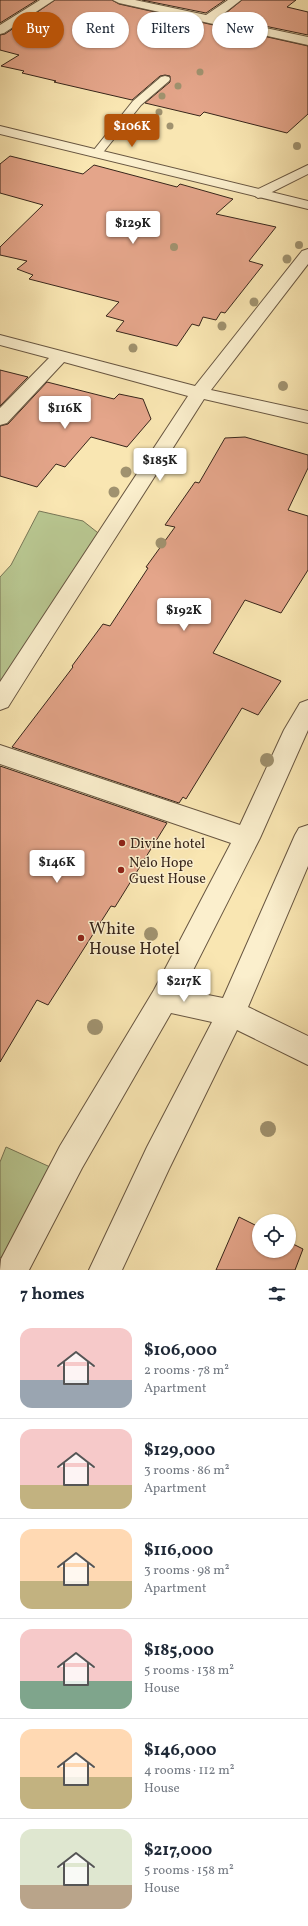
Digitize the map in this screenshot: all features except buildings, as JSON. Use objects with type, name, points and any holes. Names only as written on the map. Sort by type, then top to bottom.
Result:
[{"type":"street","points":[[0,30],[48,0]]},
{"type":"street","points":[[119,0],[209,18],[308,41]]},
{"type":"street","points":[[209,18],[235,0]]},
{"type":"street","points":[[0,130],[308,206]]},
{"type":"street","points":[[0,701],[88,562],[115,524],[199,393],[308,254]]},
{"type":"street","points":[[0,340],[199,393],[308,417]]},
{"type":"street","points":[[0,419],[61,356]]},
{"type":"street","points":[[12,1270],[71,1157],[164,999],[247,838],[296,730],[308,709]]},
{"type":"street","points":[[0,754],[247,838]]},
{"type":"street","points":[[105,1270],[158,1158],[231,1013],[308,835]]},
{"type":"street","points":[[164,999],[231,1013],[308,1051]]},
{"type":"lane","points":[[97,153],[137,102],[165,80]]},
{"type":"lane","points":[[258,194],[308,169]]},
{"type":"green space","points":[[39,511],[83,521],[102,536],[101,553],[40,657],[0,695],[0,577],[11,565]]},
{"type":"green space","points":[[6,1147],[59,1171],[53,1213],[0,1258],[0,1162]]},
{"type":"place","name":"Divine hotel","points":[[122,843]]},
{"type":"place","name":"Nelo Hope Guest House","points":[[121,870]]},
{"type":"place","name":"White House Hotel","points":[[81,938]]}]
